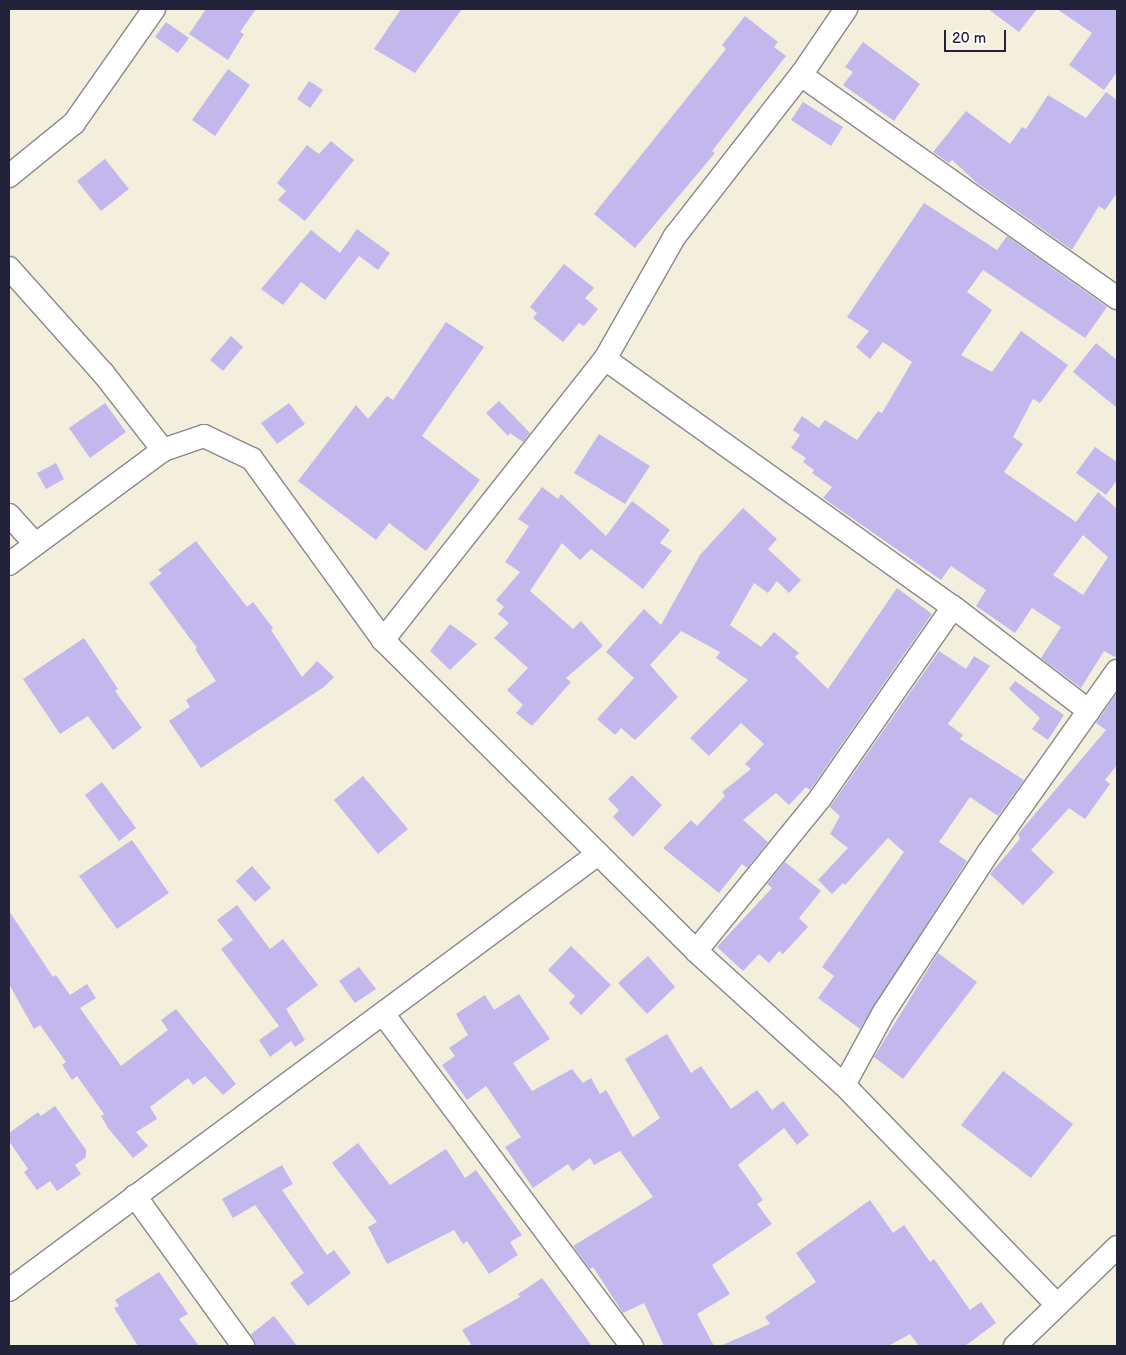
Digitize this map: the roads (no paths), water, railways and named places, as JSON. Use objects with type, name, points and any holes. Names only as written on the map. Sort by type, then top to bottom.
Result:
[{"type":"street","points":[[9,176],[74,123],[154,9]]},
{"type":"street","points":[[383,640],[605,359],[675,236],[801,75],[846,9]]},
{"type":"street","points":[[801,75],[1117,298]]},
{"type":"street","points":[[9,268],[103,373],[163,450]]},
{"type":"street","points":[[605,359],[953,607],[1089,711]]},
{"type":"street","points":[[9,564],[163,450],[204,436],[252,459],[383,640],[696,951],[844,1085],[1057,1305]]},
{"type":"street","points":[[9,515],[35,544]]},
{"type":"street","points":[[696,951],[821,797],[953,607]]},
{"type":"street","points":[[844,1085],[906,978],[988,853],[1117,670]]},
{"type":"street","points":[[9,1290],[384,1015],[598,854]]},
{"type":"street","points":[[384,1015],[632,1346]]},
{"type":"street","points":[[135,1196],[243,1346]]},
{"type":"street","points":[[1015,1346],[1117,1247]]}]
